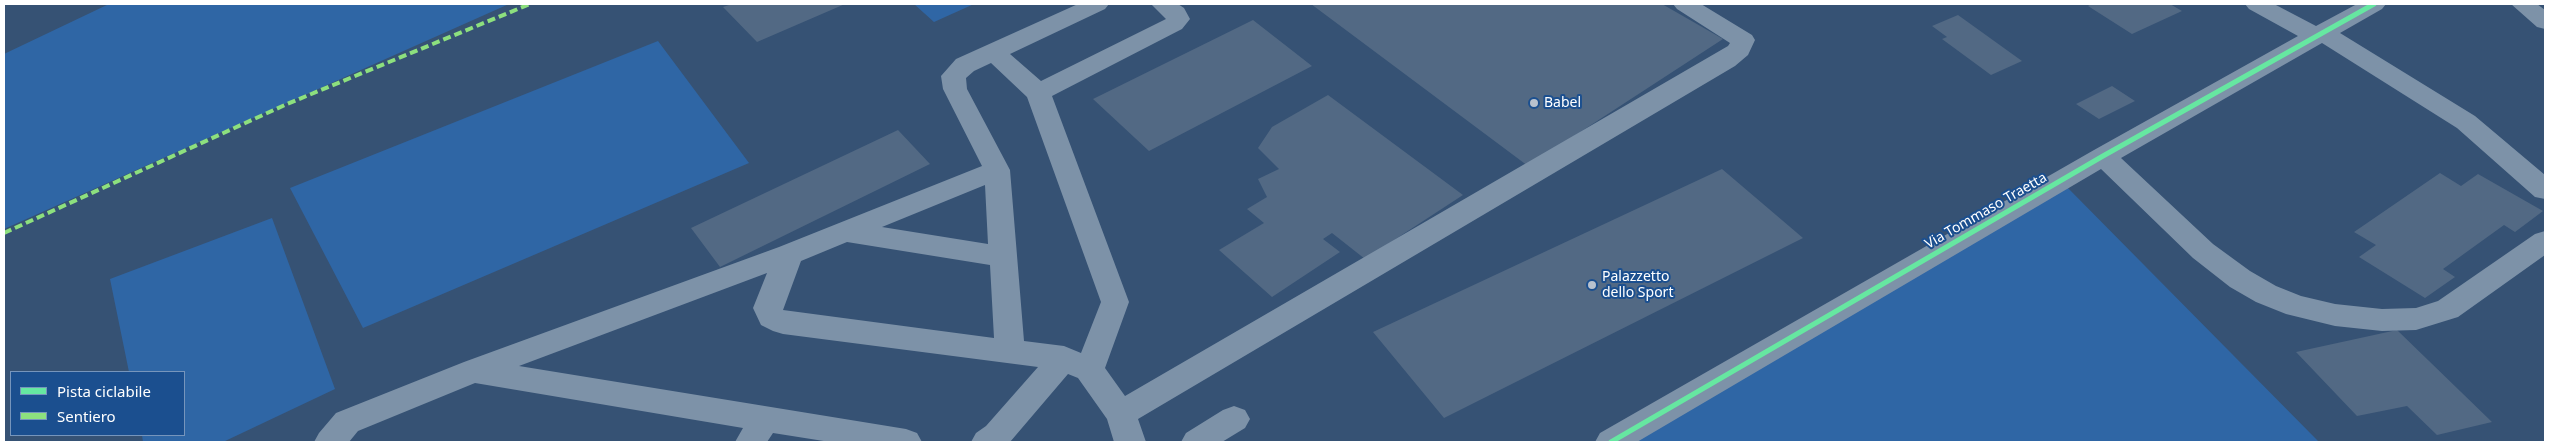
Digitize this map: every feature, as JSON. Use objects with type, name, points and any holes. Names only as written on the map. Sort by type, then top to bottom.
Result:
[{"type":"street","points":[[1010,351],[997,170],[955,89],[953,76],[965,65],[1097,4]]},
{"type":"street","points":[[1038,93],[1174,24],[1178,19],[1176,13],[1163,4]]},
{"type":"street","points":[[789,254],[768,308],[771,317],[783,323],[1010,351],[1077,364],[1125,428],[1726,60],[1739,50],[1743,40],[1685,4]]},
{"type":"street","points":[[2257,4],[2320,35],[2427,96],[2466,122],[2545,190]]},
{"type":"street","name":"Via Tommaso Traetta","points":[[1611,442],[2103,156],[2374,4]]},
{"type":"street","points":[[2523,4],[2545,22]]},
{"type":"street","points":[[988,442],[1077,364],[1116,302],[1038,93],[994,52]]},
{"type":"street","points":[[2103,156],[2203,251],[2240,279],[2266,294],[2296,306],[2335,315],[2382,320],[2416,319],[2448,310],[2545,241]]},
{"type":"street","points":[[330,442],[347,422],[476,370],[789,254],[997,170]]},
{"type":"street","points":[[843,231],[1003,257]]},
{"type":"street","points":[[476,370],[758,430],[906,442]]},
{"type":"street","points":[[1197,442],[1234,419]]},
{"type":"shaded area","points":[[109,4],[509,4],[4,229],[4,54]]},
{"type":"shaded area","points":[[914,4],[974,4],[934,22]]},
{"type":"shaded area","points":[[658,41],[749,163],[363,328],[290,188]]},
{"type":"shaded area","points":[[2061,181],[2319,442],[1611,442]]},
{"type":"shaded area","points":[[272,218],[335,389],[223,442],[143,442],[142,436],[185,436],[185,371],[129,371],[110,279]]},
{"type":"building","points":[[732,4],[845,4],[757,42],[723,7]]},
{"type":"building","name":"Babel","points":[[1311,4],[1662,4],[1723,39],[1528,166]]},
{"type":"building","points":[[2091,4],[2170,4],[2182,11],[2132,34],[2088,6]]},
{"type":"building","points":[[1958,15],[2022,61],[1991,75],[1942,39],[1947,37],[1932,26]]},
{"type":"building","points":[[1253,20],[1312,66],[1149,151],[1093,99]]},
{"type":"building","points":[[2112,86],[2135,101],[2099,119],[2076,104]]},
{"type":"building","points":[[1328,95],[1463,195],[1365,259],[1332,233],[1323,239],[1340,252],[1272,297],[1219,250],[1264,223],[1247,209],[1267,197],[1258,179],[1279,169],[1258,148],[1272,127]]},
{"type":"building","points":[[898,130],[930,164],[720,267],[691,228]]},
{"type":"building","name":"Palazzetto dello Sport","points":[[1722,169],[1803,238],[1444,418],[1373,332]]},
{"type":"building","points":[[2440,173],[2461,186],[2478,174],[2543,211],[2515,232],[2504,225],[2443,269],[2455,277],[2425,298],[2359,257],[2376,245],[2354,232]]},
{"type":"building","points":[[2397,330],[2492,422],[2437,435],[2407,406],[2357,416],[2296,352]]},
{"type":"marked path","points":[[4,233],[287,104],[530,4]]},
{"type":"cycle path","points":[[1611,442],[2103,156],[2374,4]]},
{"type":"place","name":"Babel","points":[[1534,103]]},
{"type":"place","name":"Palazzetto dello Sport","points":[[1592,285]]}]
